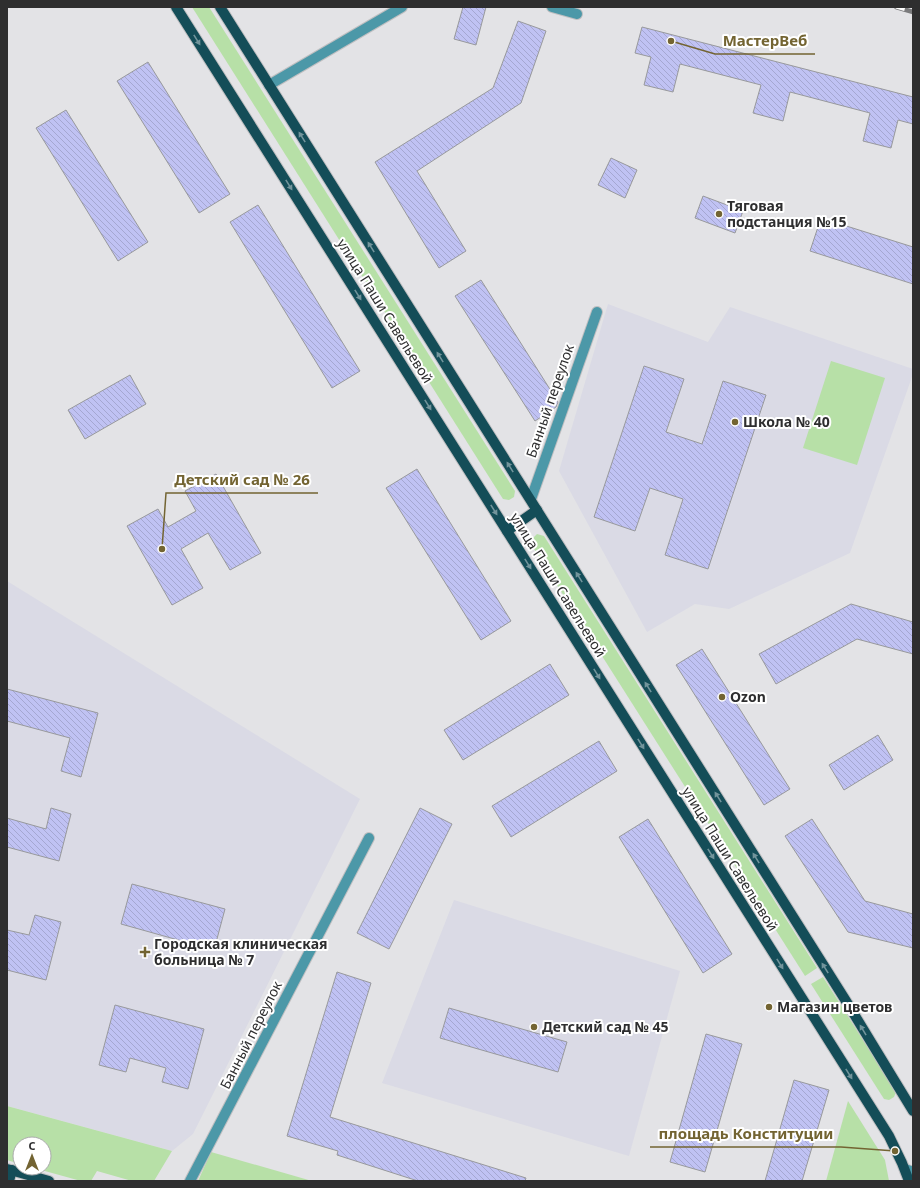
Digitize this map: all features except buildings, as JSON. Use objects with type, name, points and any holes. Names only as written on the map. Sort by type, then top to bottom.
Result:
[{"type":"main road","name":"улица Паши Савельевой","points":[[176,7],[889,1136],[909,1170],[909,1181]]},
{"type":"main road","name":"улица Паши Савельевой","points":[[220,7],[846,1001],[913,1111]]},
{"type":"main road","points":[[507,531],[537,510]]},
{"type":"main road","points":[[9,1181],[10,1170],[49,1181]]},
{"type":"street","points":[[269,85],[402,7]]},
{"type":"street","points":[[552,7],[576,14]]},
{"type":"street","name":"Банный переулок","points":[[531,500],[596,312]]},
{"type":"street","name":"Банный переулок","points":[[190,1181],[369,838]]},
{"type":"shaded area","name":"Школа № 40","points":[[608,304],[708,342],[730,307],[913,369],[913,374],[850,553],[729,609],[695,604],[647,632],[559,471]]},
{"type":"shaded area","name":"Городская клиническая больница № 7","points":[[7,581],[360,799],[193,1134],[172,1151],[7,1106]]},
{"type":"shaded area","name":"Детский сад № 45","points":[[454,900],[680,971],[629,1156],[382,1083]]},
{"type":"green space","points":[[192,7],[209,7],[515,491],[514,497],[509,500],[503,499]]},
{"type":"green space","points":[[831,361],[885,378],[857,465],[803,448]]},
{"type":"green space","points":[[537,534],[544,536],[817,968],[805,976],[531,544],[533,538]]},
{"type":"green space","points":[[823,977],[896,1092],[894,1097],[889,1100],[884,1099],[811,984]]},
{"type":"green space","points":[[848,1101],[885,1160],[889,1181],[826,1181]]},
{"type":"green space","points":[[7,1106],[172,1151],[154,1181],[132,1181],[97,1171],[91,1181],[81,1181],[52,1173],[52,1136],[12,1136],[12,1162],[7,1160]]},
{"type":"green space","points":[[211,1152],[312,1181],[198,1181]]},
{"type":"railway","points":[[896,7],[913,12]]},
{"type":"place","name":"МастерВеб","points":[[671,41]]},
{"type":"place","name":"Тяговая подстанция №15","points":[[719,214]]},
{"type":"place","name":"Школа № 40","points":[[735,422]]},
{"type":"place","name":"Детский сад № 26","points":[[162,549]]},
{"type":"place","name":"Ozon","points":[[722,697]]},
{"type":"place","name":"Городская клиническая больница № 7","points":[[145,952]]},
{"type":"place","name":"Магазин цветов","points":[[769,1007]]},
{"type":"place","name":"Детский сад № 45","points":[[534,1027]]},
{"type":"place","name":"площадь Конституции","points":[[895,1151]]}]
